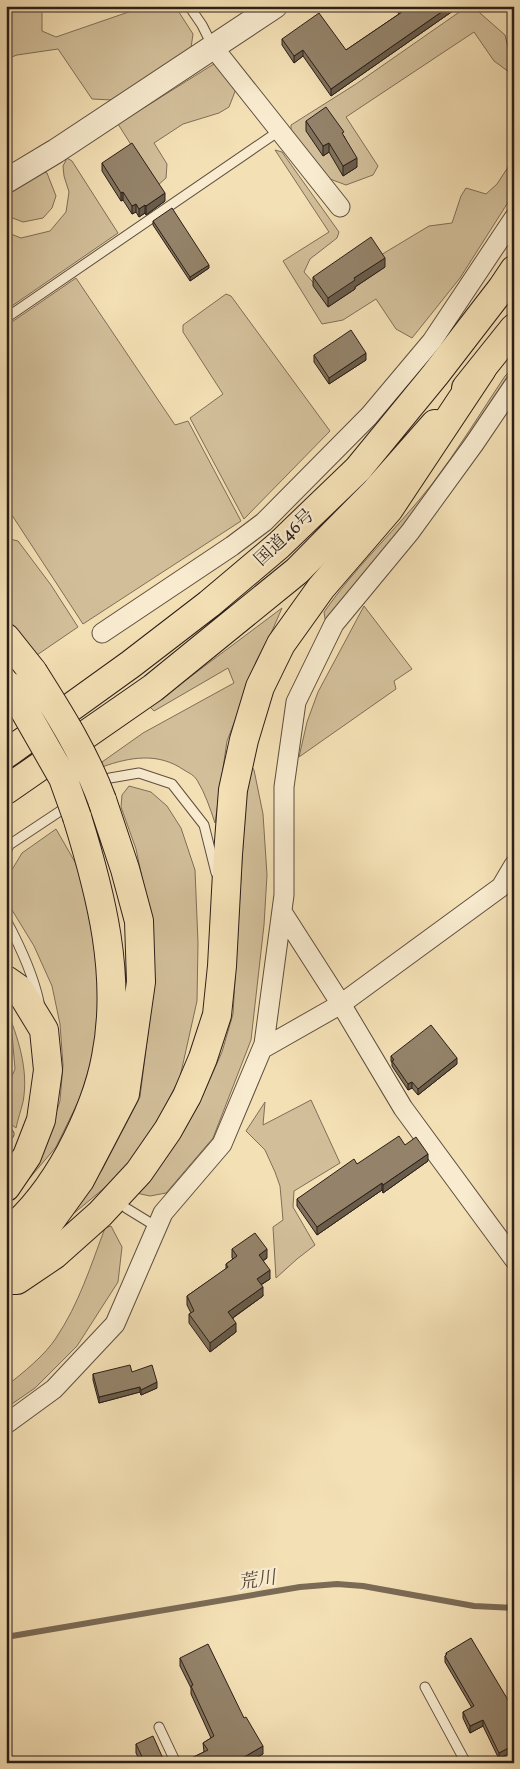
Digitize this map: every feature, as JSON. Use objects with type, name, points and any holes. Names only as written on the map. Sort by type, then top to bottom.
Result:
[{"type":"highway","name":"国道46号","points":[[6,754],[162,640],[209,604],[279,545],[358,469],[435,375],[514,270]]},
{"type":"highway","name":"国道46号","points":[[6,790],[153,688],[297,571],[376,491],[482,369],[514,328]]},
{"type":"highway","points":[[6,1280],[17,1280],[54,1255],[100,1214],[139,1172],[168,1130],[188,1096],[217,1015],[226,911],[233,790],[244,740],[260,687],[287,636],[321,588],[389,508],[482,369]]},
{"type":"highway","points":[[6,638],[33,672],[69,729],[93,775],[125,869],[139,921],[141,982],[125,1094],[80,1180],[50,1220],[6,1264]]},
{"type":"highway","points":[[6,1233],[41,1197],[60,1171],[81,1132],[97,1090],[106,1057],[111,1008],[110,972],[96,877],[63,778],[9,684]]},
{"type":"highway","points":[[6,980],[19,989],[44,1030],[48,1070],[41,1120],[27,1156],[6,1187]]},
{"type":"street","points":[[6,181],[56,151],[275,6]]},
{"type":"street","points":[[213,47],[340,207]]},
{"type":"street","points":[[102,633],[232,546],[264,522],[369,416],[432,341],[514,218]]},
{"type":"street","points":[[6,1424],[54,1389],[115,1324],[163,1213],[222,1144],[264,1044],[284,895],[284,787],[296,702],[334,624],[410,532],[514,385]]},
{"type":"street","points":[[262,1050],[341,1004],[502,888],[514,865]]},
{"type":"street","points":[[282,912],[341,1004],[403,1108],[514,1259]]},
{"type":"lane","points":[[189,6],[202,25],[213,47]]},
{"type":"lane","points":[[6,318],[279,131]]},
{"type":"lane","points":[[6,852],[9,845],[110,778],[139,773],[172,784],[204,825],[226,911]]},
{"type":"lane","points":[[6,920],[18,942],[36,988],[44,1030]]},
{"type":"lane","points":[[126,1208],[157,1227]]},
{"type":"lane","points":[[425,1687],[466,1763]]},
{"type":"lane","points":[[159,1727],[176,1763]]},
{"type":"shaded area","points":[[6,6],[42,6],[42,31],[56,37],[146,6],[175,6],[193,34],[191,48],[112,100],[92,99],[58,49],[17,55],[6,59]]},
{"type":"shaded area","points":[[468,6],[472,6],[505,35],[509,51],[514,59],[514,80],[509,72],[494,61],[474,32],[346,117],[378,166],[373,175],[346,185],[330,179],[291,132],[291,125],[356,84]]},
{"type":"shaded area","points":[[217,62],[236,89],[229,107],[219,113],[183,124],[154,143],[167,164],[166,178],[157,186],[118,124]]},
{"type":"shaded area","points":[[275,150],[282,152],[339,232],[337,238],[310,259],[304,272],[319,289],[331,285],[429,226],[452,223],[461,196],[466,188],[486,194],[497,184],[514,158],[514,193],[460,278],[412,338],[396,329],[376,299],[343,320],[322,324],[283,261],[329,232]]},
{"type":"shaded area","points":[[67,158],[72,161],[118,233],[6,310],[6,232],[21,238],[50,231],[66,212],[69,192],[63,166]]},
{"type":"shaded area","points":[[41,171],[47,173],[56,196],[52,208],[43,218],[23,222],[10,217],[6,212],[6,190]]},
{"type":"shaded area","points":[[76,278],[175,425],[188,421],[241,521],[83,624],[6,506],[6,326]]},
{"type":"shaded area","points":[[226,294],[231,296],[330,431],[244,519],[190,418],[223,394],[183,332],[183,325]]},
{"type":"shaded area","points":[[514,367],[470,437],[408,525],[326,625],[324,612],[336,595],[432,484],[505,376]]},
{"type":"shaded area","points":[[6,538],[18,541],[51,585],[78,627],[34,657],[6,625]]},
{"type":"shaded area","points":[[364,606],[412,669],[394,681],[396,689],[299,757],[307,722],[318,692]]},
{"type":"shaded area","points":[[282,608],[227,741],[215,823],[205,795],[197,780],[174,764],[144,758],[102,767],[102,762],[143,733],[234,683],[228,668],[154,711],[150,707]]},
{"type":"shaded area","points":[[250,763],[254,770],[263,814],[267,875],[264,925],[251,1040],[213,1138],[166,1193],[150,1196],[136,1193],[179,1139],[199,1104],[222,1052],[233,1014],[245,808]]},
{"type":"shaded area","points":[[129,786],[151,792],[167,806],[181,828],[195,870],[198,943],[197,1001],[180,1077],[152,1133],[120,1175],[61,1224],[102,1170],[140,1097],[154,984],[150,916],[136,849],[121,807],[122,795]]},
{"type":"shaded area","points":[[56,829],[75,862],[81,878],[90,919],[97,966],[99,1017],[94,1051],[81,1096],[56,1147],[17,1193],[44,1149],[60,1101],[63,1065],[60,1024],[52,986],[34,946],[12,910],[7,889],[10,873],[22,853]]},
{"type":"shaded area","points":[[6,1008],[15,1030],[25,1078],[23,1102],[16,1128],[8,1122],[6,1116],[6,1090],[15,1069],[12,1034],[6,1022]]},
{"type":"shaded area","points":[[311,1100],[340,1163],[294,1191],[293,1207],[315,1245],[276,1278],[273,1227],[283,1220],[280,1186],[265,1150],[246,1131],[265,1102],[263,1125]]},
{"type":"shaded area","points":[[111,1226],[122,1247],[118,1282],[77,1346],[35,1388],[6,1408],[6,1386],[40,1357],[56,1338],[78,1298],[105,1228]]},
{"type":"building","points":[[398,6],[450,6],[331,89],[303,50],[294,56],[282,39],[319,13],[346,50],[402,12]]},
{"type":"building","points":[[326,107],[344,132],[342,133],[357,158],[343,166],[329,143],[323,146],[306,121]]},
{"type":"building","points":[[132,143],[165,193],[139,209],[136,204],[132,206],[123,192],[121,193],[102,163]]},
{"type":"building","points":[[172,208],[209,265],[190,277],[153,221]]},
{"type":"building","points":[[371,237],[385,258],[328,298],[313,277]]},
{"type":"building","points":[[351,330],[366,353],[329,378],[314,355]]},
{"type":"building","points":[[431,1025],[457,1058],[418,1089],[412,1082],[408,1084],[392,1061],[394,1060],[391,1056]]},
{"type":"building","points":[[399,1136],[405,1145],[416,1137],[428,1154],[317,1227],[297,1199],[354,1159],[357,1164]]},
{"type":"building","points":[[255,1233],[267,1249],[259,1255],[270,1270],[257,1279],[263,1287],[228,1312],[236,1323],[210,1343],[189,1314],[194,1311],[187,1296],[228,1267],[226,1264],[237,1256],[232,1249]]},
{"type":"building","points":[[130,1365],[132,1372],[152,1365],[157,1382],[141,1390],[140,1387],[99,1397],[93,1374]]},
{"type":"building","points":[[471,1638],[514,1710],[511,1714],[514,1720],[514,1745],[499,1753],[483,1720],[470,1726],[463,1712],[474,1706],[445,1656],[446,1653]]},
{"type":"building","points":[[208,1644],[244,1718],[246,1717],[263,1746],[234,1763],[181,1763],[208,1750],[203,1743],[214,1736],[180,1658]]},
{"type":"building","points":[[153,1736],[165,1763],[145,1763],[136,1744]]},
{"type":"waterway","name":"荒川","points":[[6,1637],[300,1587],[337,1584],[363,1586],[474,1606],[514,1608]]}]
